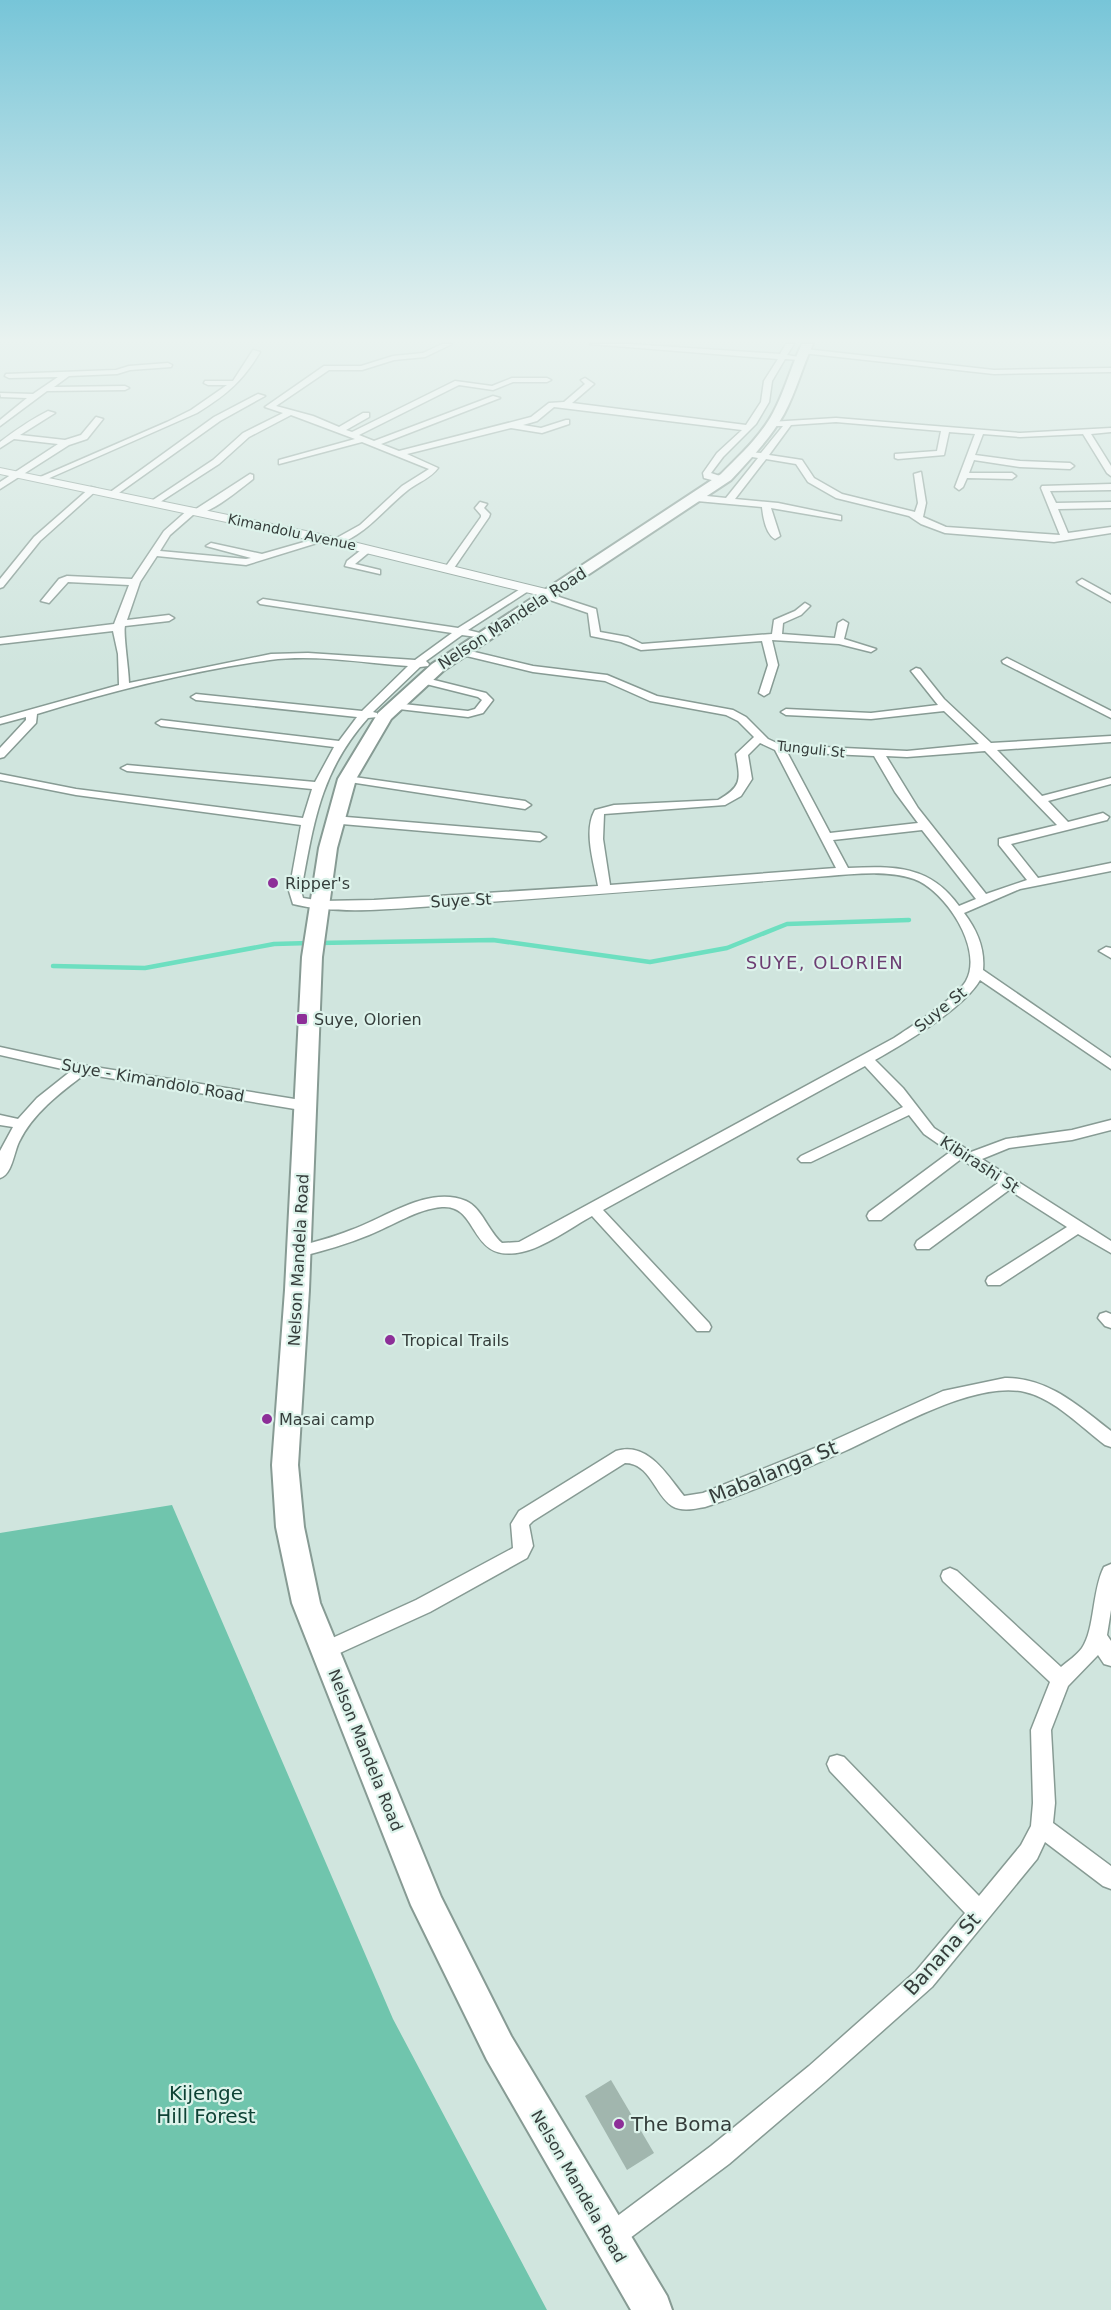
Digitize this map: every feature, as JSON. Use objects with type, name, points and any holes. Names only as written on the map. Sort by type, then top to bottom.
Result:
[{"type":"main road","name":"Nelson Mandela Road","points":[[653,2310],[499,2048],[433,1915],[306,1603],[290,1527],[285,1465],[299,1252],[314,943],[334,820],[347,779],[389,711],[438,666],[458,651],[697,498],[759,452]]},
{"type":"street","points":[[0,486],[52,452]]},
{"type":"street","points":[[42,478],[103,452]]},
{"type":"street","points":[[113,493],[171,452]]},
{"type":"street","points":[[154,502],[228,452]]},
{"type":"street","points":[[282,462],[320,452]]},
{"type":"street","points":[[155,553],[231,562],[264,558],[330,540],[363,527],[408,485],[434,470],[431,465],[397,452]]},
{"type":"street","points":[[400,453],[405,452]]},
{"type":"street","points":[[723,452],[707,473],[709,476],[723,480]]},
{"type":"street","points":[[728,502],[760,452]]},
{"type":"street","points":[[898,456],[941,452]]},
{"type":"street","points":[[959,488],[973,452]]},
{"type":"street","points":[[1098,452],[1111,473]]},
{"type":"street","points":[[757,455],[799,462],[812,480],[838,496],[918,518],[931,525],[955,531],[1048,539],[1111,530]]},
{"type":"street","points":[[971,457],[1020,464],[1070,466]]},
{"type":"street","name":"Kimandolu Avenue","points":[[0,471],[330,540],[545,594]]},
{"type":"street","points":[[918,474],[922,503],[918,518]]},
{"type":"street","points":[[964,475],[1012,476]]},
{"type":"street","points":[[124,688],[119,626],[135,582],[167,533],[195,511],[228,494],[250,477]]},
{"type":"street","points":[[1066,538],[1044,489],[1046,487],[1111,487]]},
{"type":"street","points":[[0,585],[37,539],[94,489]]},
{"type":"street","points":[[697,498],[766,505],[821,513],[838,518]]},
{"type":"street","points":[[449,569],[485,517],[486,514],[479,508],[483,504]]},
{"type":"street","points":[[766,505],[766,516],[775,536]]},
{"type":"street","points":[[1052,506],[1111,505]]},
{"type":"street","points":[[211,546],[264,558]]},
{"type":"street","points":[[368,549],[350,563],[350,566],[377,572]]},
{"type":"street","points":[[46,601],[62,581],[68,579],[135,582]]},
{"type":"street","points":[[1082,582],[1111,599]]},
{"type":"street","points":[[319,904],[300,902],[295,897],[318,786],[343,744],[365,714],[417,663],[460,631],[528,588]]},
{"type":"street","points":[[545,594],[593,610],[595,634],[624,639],[641,647],[771,637],[839,641],[871,649]]},
{"type":"street","points":[[263,602],[460,631],[480,636]]},
{"type":"street","points":[[764,693],[773,665],[771,637],[778,622],[798,613],[805,606]]},
{"type":"street","points":[[0,641],[169,618]]},
{"type":"street","points":[[839,641],[843,623]]},
{"type":"street","name":"Tunguli St","points":[[458,651],[549,672],[606,678],[654,699],[729,712],[742,719],[760,737],[779,748],[916,754],[1110,738]]},
{"type":"street","points":[[0,721],[182,674],[281,656],[438,666]]},
{"type":"street","points":[[1007,661],[1111,714]]},
{"type":"street","points":[[916,671],[928,690],[944,708],[987,747],[1064,825]]},
{"type":"street","points":[[196,697],[365,714],[389,711],[468,714],[479,711],[488,700],[482,696],[422,680]]},
{"type":"street","points":[[786,712],[871,716],[944,708]]},
{"type":"street","points":[[0,755],[32,721],[32,711]]},
{"type":"street","points":[[161,723],[343,744]]},
{"type":"street","points":[[605,890],[597,832],[599,812],[721,802],[737,794],[744,785],[747,773],[742,754],[760,737]]},
{"type":"street","points":[[779,748],[845,873]]},
{"type":"street","points":[[879,754],[888,772],[983,899]]},
{"type":"street","points":[[127,768],[318,786]]},
{"type":"street","points":[[0,777],[76,792],[309,822]]},
{"type":"street","points":[[347,779],[525,805]]},
{"type":"street","points":[[1040,800],[1089,785],[1111,781]]},
{"type":"street","points":[[1035,882],[1004,842],[1103,817]]},
{"type":"street","points":[[334,820],[540,837]]},
{"type":"street","points":[[826,837],[927,826]]},
{"type":"street","points":[[957,911],[983,899],[1035,882],[1111,867]]},
{"type":"street","name":"Suye St","points":[[299,1252],[364,1232],[418,1209],[451,1201],[459,1203],[470,1212],[492,1244],[501,1250],[523,1247],[867,1060],[935,1017],[971,984],[976,970],[976,951],[970,930],[957,911],[936,886],[915,876],[900,873],[845,873],[472,900],[319,904]]},
{"type":"street","points":[[976,970],[1111,1065]]},
{"type":"street","name":"Suye - Kimandolo Road","points":[[0,1051],[82,1069],[307,1106]]},
{"type":"street","name":"Kibirashi St","points":[[867,1060],[898,1091],[929,1131],[1111,1248]]},
{"type":"street","points":[[0,1173],[6,1151],[20,1124],[36,1107],[82,1069]]},
{"type":"street","points":[[806,1159],[910,1109]]},
{"type":"street","points":[[0,1120],[20,1124]]},
{"type":"street","points":[[875,1216],[965,1155],[1006,1144],[1072,1135],[1111,1125]]},
{"type":"street","points":[[923,1245],[1009,1183]]},
{"type":"street","points":[[593,1208],[703,1327]]},
{"type":"street","points":[[994,1281],[1077,1228]]},
{"type":"street","name":"Mabalanga St","points":[[324,1651],[423,1606],[520,1553],[524,1546],[520,1524],[525,1516],[622,1456],[632,1454],[640,1457],[678,1501],[684,1503],[705,1500],[836,1447],[949,1396],[968,1390],[1010,1385],[1024,1385],[1046,1394],[1111,1440]]},
{"type":"street","name":"Banana St","points":[[609,2238],[720,2155],[817,2074],[924,1979],[1029,1852],[1042,1827],[1044,1803],[1041,1730],[1047,1710],[1061,1680],[1089,1654],[1097,1636],[1105,1591],[1111,1572]]},
{"type":"street","points":[[950,1576],[1061,1680]]},
{"type":"street","points":[[1097,1636],[1111,1658]]},
{"type":"street","points":[[837,1764],[980,1913]]},
{"type":"street","points":[[1042,1827],[1111,1879]]},
{"type":"green space","name":"Kijenge Hill Forest","points":[[172,1505],[393,2019],[547,2310],[0,2310],[0,1533]]},
{"type":"building","name":"The Boma","points":[[611,2080],[654,2153],[627,2170],[585,2096]]},
{"type":"waterway","points":[[318,943],[493,940],[650,962],[727,948],[787,924],[909,920]]},
{"type":"waterway","points":[[53,966],[145,968],[274,944],[309,943]]},
{"type":"place","name":"Ripper's","points":[[273,883]]},
{"type":"place","name":"Suye, Olorien","points":[[302,1019]]},
{"type":"place","name":"Tropical Trails","points":[[390,1340]]},
{"type":"place","name":"Masai camp","points":[[267,1419]]},
{"type":"place","name":"The Boma","points":[[619,2124]]},
{"type":"district","name":"SUYE, OLORIEN","points":[[825,963]]}]
